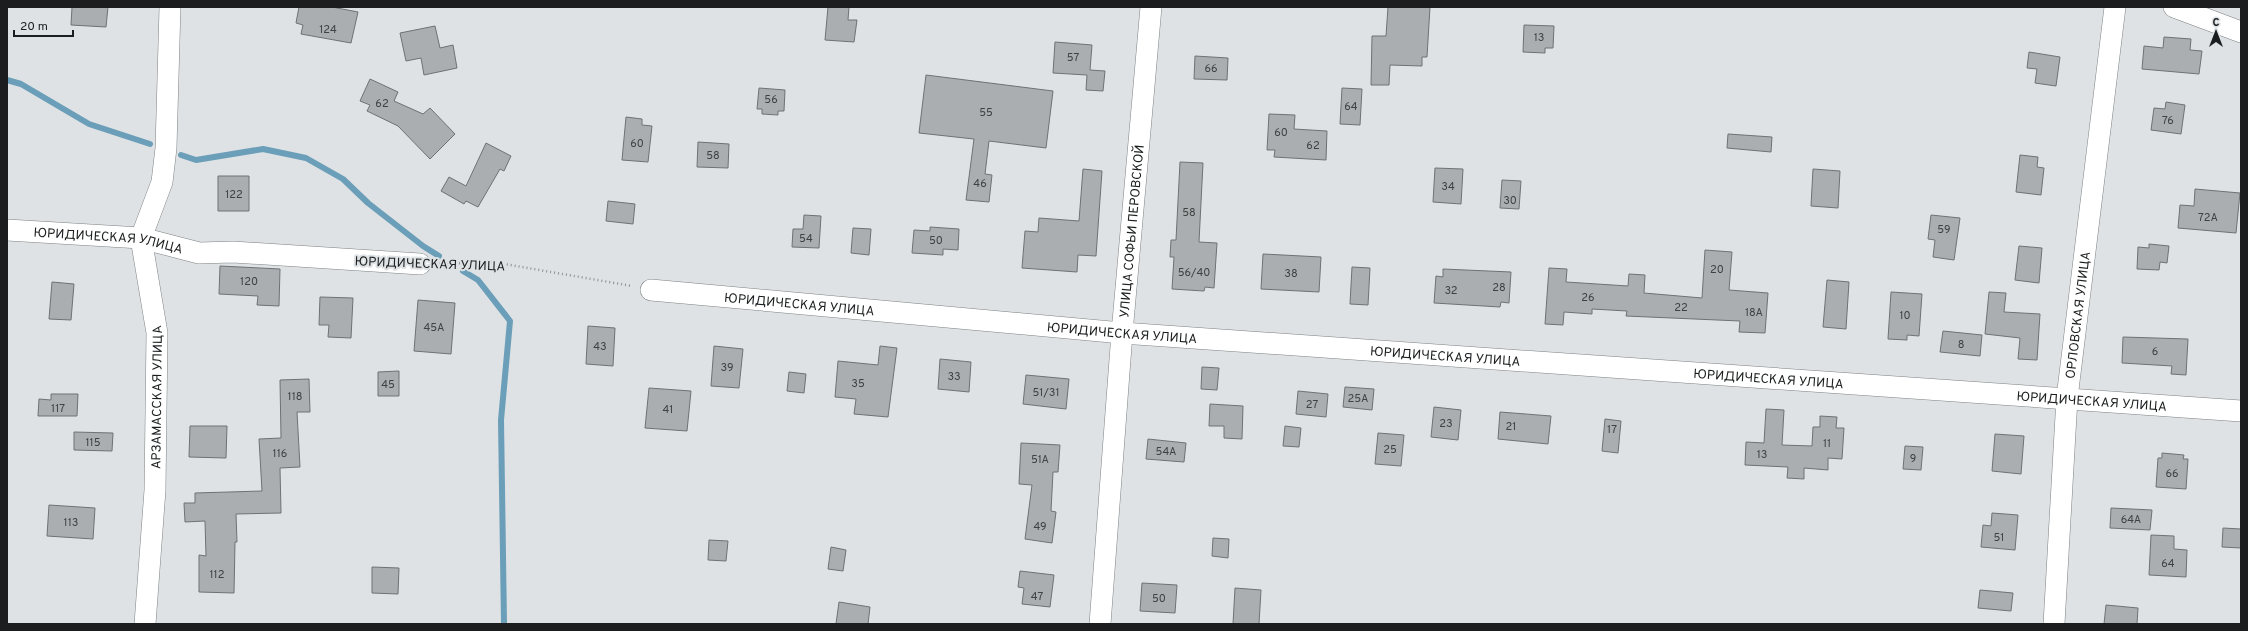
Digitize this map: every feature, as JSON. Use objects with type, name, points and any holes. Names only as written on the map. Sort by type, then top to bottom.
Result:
[{"type":"street","points":[[141,238],[162,182],[166,148],[170,7]]},
{"type":"street","name":"УЛИЦА СОФЬИ ПЕРОВСКОЙ","points":[[1100,624],[1122,333],[1151,7]]},
{"type":"street","name":"ОРЛОВСКАЯ УЛИЦА","points":[[2054,624],[2067,398],[2115,7]]},
{"type":"street","points":[[2174,7],[2241,32]]},
{"type":"street","name":"ЮРИДИЧЕСКАЯ УЛИЦА","points":[[7,230],[141,238],[199,253],[233,252],[420,264]]},
{"type":"street","name":"АРЗАМАССКАЯ УЛИЦА","points":[[141,238],[157,333],[155,490],[145,624]]},
{"type":"street","name":"ЮРИДИЧЕСКАЯ УЛИЦА","points":[[651,290],[1122,333],[2241,411]]},
{"type":"path","name":"ЮРИДИЧЕСКАЯ УЛИЦА","points":[[420,264],[493,262],[651,290]]},
{"type":"building","points":[[72,7],[108,7],[106,27],[71,25]]},
{"type":"building","points":[[299,7],[332,7],[358,12],[351,43],[301,34],[303,25],[296,23]]},
{"type":"building","points":[[828,7],[849,7],[848,20],[857,20],[854,42],[825,40]]},
{"type":"building","points":[[1388,7],[1430,7],[1427,57],[1422,57],[1422,66],[1390,65],[1389,85],[1371,85],[1372,36],[1386,36]]},
{"type":"building","points":[[1524,25],[1554,26],[1553,48],[1545,48],[1545,53],[1523,52]]},
{"type":"building","points":[[435,26],[440,48],[453,45],[457,68],[424,75],[421,58],[406,61],[400,33]]},
{"type":"building","points":[[2164,37],[2191,39],[2190,50],[2202,51],[2199,74],[2142,69],[2144,46],[2163,48]]},
{"type":"building","points":[[1055,42],[1092,45],[1090,70],[1105,71],[1103,91],[1086,90],[1087,75],[1053,73]]},
{"type":"building","points":[[2029,52],[2060,57],[2056,86],[2035,83],[2037,69],[2027,68]]},
{"type":"building","points":[[1195,56],[1228,58],[1227,80],[1194,79]]},
{"type":"building","points":[[926,75],[1053,91],[1046,148],[989,141],[985,174],[992,175],[989,202],[966,200],[974,139],[919,133]]},
{"type":"building","points":[[370,79],[398,92],[394,101],[423,114],[430,108],[455,134],[430,159],[398,126],[367,111],[370,105],[360,101]]},
{"type":"building","points":[[759,88],[785,90],[784,111],[778,111],[778,115],[762,114],[762,109],[757,109]]},
{"type":"building","points":[[1342,88],[1362,89],[1360,125],[1340,124]]},
{"type":"building","points":[[2166,102],[2185,105],[2181,134],[2151,130],[2154,108],[2165,109]]},
{"type":"building","points":[[1269,114],[1295,115],[1294,129],[1327,131],[1326,160],[1274,157],[1275,150],[1267,150]]},
{"type":"building","points":[[626,117],[642,119],[642,125],[652,126],[648,162],[622,160]]},
{"type":"building","points":[[1728,134],[1772,137],[1771,152],[1727,148]]},
{"type":"building","points":[[698,142],[729,144],[728,168],[697,167]]},
{"type":"building","points":[[486,143],[511,156],[504,171],[500,169],[478,207],[466,201],[464,204],[441,191],[449,177],[466,186]]},
{"type":"building","points":[[2020,155],[2038,157],[2037,167],[2044,168],[2041,195],[2016,192]]},
{"type":"building","points":[[1180,162],[1203,163],[1199,242],[1217,243],[1214,288],[1205,287],[1204,291],[1172,289],[1174,257],[1170,257],[1171,240],[1176,240]]},
{"type":"building","points":[[1435,168],[1463,169],[1461,204],[1433,202]]},
{"type":"building","points":[[1083,169],[1102,171],[1096,256],[1078,255],[1077,272],[1022,268],[1025,231],[1038,232],[1039,218],[1079,221]]},
{"type":"building","points":[[1813,169],[1840,171],[1838,208],[1811,206]]},
{"type":"building","points":[[218,176],[249,176],[249,211],[218,211]]},
{"type":"building","points":[[1502,180],[1521,181],[1519,209],[1500,208]]},
{"type":"building","points":[[2195,189],[2240,193],[2236,233],[2178,228],[2180,205],[2194,206]]},
{"type":"building","points":[[608,201],[635,204],[633,224],[606,221]]},
{"type":"building","points":[[804,215],[821,216],[819,248],[792,247],[793,229],[803,229]]},
{"type":"building","points":[[1931,215],[1960,218],[1954,260],[1933,257],[1935,240],[1928,239]]},
{"type":"building","points":[[930,227],[959,229],[958,250],[943,249],[943,255],[912,253],[914,230],[930,231]]},
{"type":"building","points":[[853,228],[871,229],[869,255],[851,253]]},
{"type":"building","points":[[2149,244],[2169,246],[2167,263],[2160,262],[2159,270],[2137,269],[2138,247],[2149,248]]},
{"type":"building","points":[[2019,246],[2042,248],[2039,283],[2015,280]]},
{"type":"building","points":[[1705,250],[1732,252],[1729,290],[1768,293],[1765,333],[1739,332],[1740,321],[1626,316],[1627,311],[1592,309],[1592,314],[1564,312],[1563,325],[1545,324],[1549,268],[1567,269],[1566,282],[1628,286],[1629,274],[1645,275],[1644,293],[1702,298]]},
{"type":"building","points":[[1263,254],[1321,257],[1319,292],[1261,289]]},
{"type":"building","points":[[220,266],[280,269],[279,306],[257,305],[258,296],[219,294]]},
{"type":"building","points":[[1352,267],[1370,268],[1368,305],[1350,304]]},
{"type":"building","points":[[1443,269],[1511,272],[1509,303],[1501,302],[1500,307],[1434,303],[1436,276],[1443,277]]},
{"type":"building","points":[[1827,280],[1849,282],[1846,329],[1823,327]]},
{"type":"building","points":[[52,282],[74,284],[71,320],[49,319]]},
{"type":"building","points":[[1891,292],[1922,294],[1919,336],[1907,335],[1907,340],[1888,339]]},
{"type":"building","points":[[1989,292],[2006,293],[2004,312],[2040,314],[2037,360],[2018,359],[2020,338],[1985,334]]},
{"type":"building","points":[[320,297],[353,298],[351,338],[328,337],[329,325],[319,325]]},
{"type":"building","points":[[418,300],[455,303],[451,354],[414,351]]},
{"type":"building","points":[[588,326],[615,328],[613,366],[586,364]]},
{"type":"building","points":[[1943,331],[1982,335],[1980,356],[1940,352]]},
{"type":"building","points":[[2123,337],[2188,339],[2186,375],[2171,374],[2172,366],[2122,363]]},
{"type":"building","points":[[714,346],[743,349],[739,388],[711,386]]},
{"type":"building","points":[[880,346],[897,348],[888,417],[854,414],[856,399],[835,397],[838,361],[878,365]]},
{"type":"building","points":[[940,359],[971,362],[969,392],[938,389]]},
{"type":"building","points":[[1202,367],[1219,368],[1217,390],[1201,389]]},
{"type":"building","points":[[399,371],[399,396],[378,396],[378,372]]},
{"type":"building","points":[[789,372],[806,374],[804,393],[787,391]]},
{"type":"building","points":[[1026,375],[1069,379],[1066,409],[1023,404]]},
{"type":"building","points":[[309,379],[310,412],[297,412],[300,467],[280,468],[281,513],[236,514],[237,542],[235,542],[234,593],[199,592],[199,555],[206,556],[205,521],[185,522],[184,503],[195,503],[195,493],[262,491],[259,439],[281,438],[280,380]]},
{"type":"building","points":[[1345,387],[1374,389],[1372,410],[1343,407]]},
{"type":"building","points":[[649,388],[691,391],[687,431],[645,428]]},
{"type":"building","points":[[1298,391],[1328,394],[1326,417],[1296,414]]},
{"type":"building","points":[[51,394],[78,394],[77,416],[38,416],[39,399],[51,400]]},
{"type":"building","points":[[1210,404],[1243,406],[1242,439],[1224,438],[1224,426],[1209,426]]},
{"type":"building","points":[[1434,407],[1461,410],[1458,440],[1431,437]]},
{"type":"building","points":[[1766,409],[1784,410],[1782,445],[1812,446],[1813,427],[1820,427],[1820,416],[1837,417],[1836,428],[1844,428],[1842,459],[1828,458],[1828,470],[1804,468],[1804,479],[1787,478],[1788,467],[1745,465],[1746,442],[1764,443]]},
{"type":"building","points":[[1500,412],[1551,416],[1548,444],[1498,439]]},
{"type":"building","points":[[1605,419],[1621,421],[1618,453],[1602,451]]},
{"type":"building","points":[[190,426],[227,426],[226,458],[189,457]]},
{"type":"building","points":[[1285,426],[1301,428],[1299,447],[1283,446]]},
{"type":"building","points":[[74,432],[113,433],[112,451],[74,450]]},
{"type":"building","points":[[1378,433],[1404,435],[1401,466],[1375,464]]},
{"type":"building","points":[[1995,434],[2024,436],[2021,474],[1992,471]]},
{"type":"building","points":[[1148,439],[1186,443],[1184,462],[1146,459]]},
{"type":"building","points":[[1021,443],[1060,445],[1058,472],[1053,472],[1051,511],[1056,512],[1052,543],[1025,539],[1032,485],[1019,484]]},
{"type":"building","points":[[1905,446],[1923,447],[1921,470],[1903,469]]},
{"type":"building","points":[[2162,453],[2184,455],[2183,459],[2188,459],[2186,489],[2156,487],[2158,458],[2162,458]]},
{"type":"building","points":[[49,505],[95,508],[93,539],[47,536]]},
{"type":"building","points":[[2111,508],[2152,510],[2150,530],[2110,528]]},
{"type":"building","points":[[1992,513],[2018,515],[2015,550],[1981,547],[1983,525],[1991,526]]},
{"type":"building","points":[[2223,528],[2241,529],[2241,548],[2222,547]]},
{"type":"building","points":[[2151,535],[2174,536],[2174,549],[2187,550],[2186,577],[2149,575]]},
{"type":"building","points":[[1213,538],[1229,539],[1228,558],[1212,556]]},
{"type":"building","points":[[709,540],[728,541],[726,561],[708,560]]},
{"type":"building","points":[[831,547],[846,550],[843,571],[828,569]]},
{"type":"building","points":[[372,567],[399,568],[398,594],[372,593]]},
{"type":"building","points":[[1020,571],[1054,575],[1050,607],[1022,604],[1024,588],[1018,587]]},
{"type":"building","points":[[1142,583],[1177,585],[1175,613],[1140,611]]},
{"type":"building","points":[[1235,588],[1261,590],[1259,624],[1233,624]]},
{"type":"building","points":[[1980,590],[2013,593],[2011,611],[1978,608]]},
{"type":"building","points":[[839,602],[870,607],[868,624],[836,624]]},
{"type":"building","points":[[2106,605],[2138,608],[2137,624],[2104,624]]},
{"type":"waterway","points":[[7,80],[21,84],[89,124],[150,144]]},
{"type":"waterway","points":[[181,155],[196,160],[263,149],[306,158],[343,179],[368,203],[423,246],[439,256]]},
{"type":"waterway","points":[[463,271],[478,280],[510,321],[501,420],[504,624]]}]
